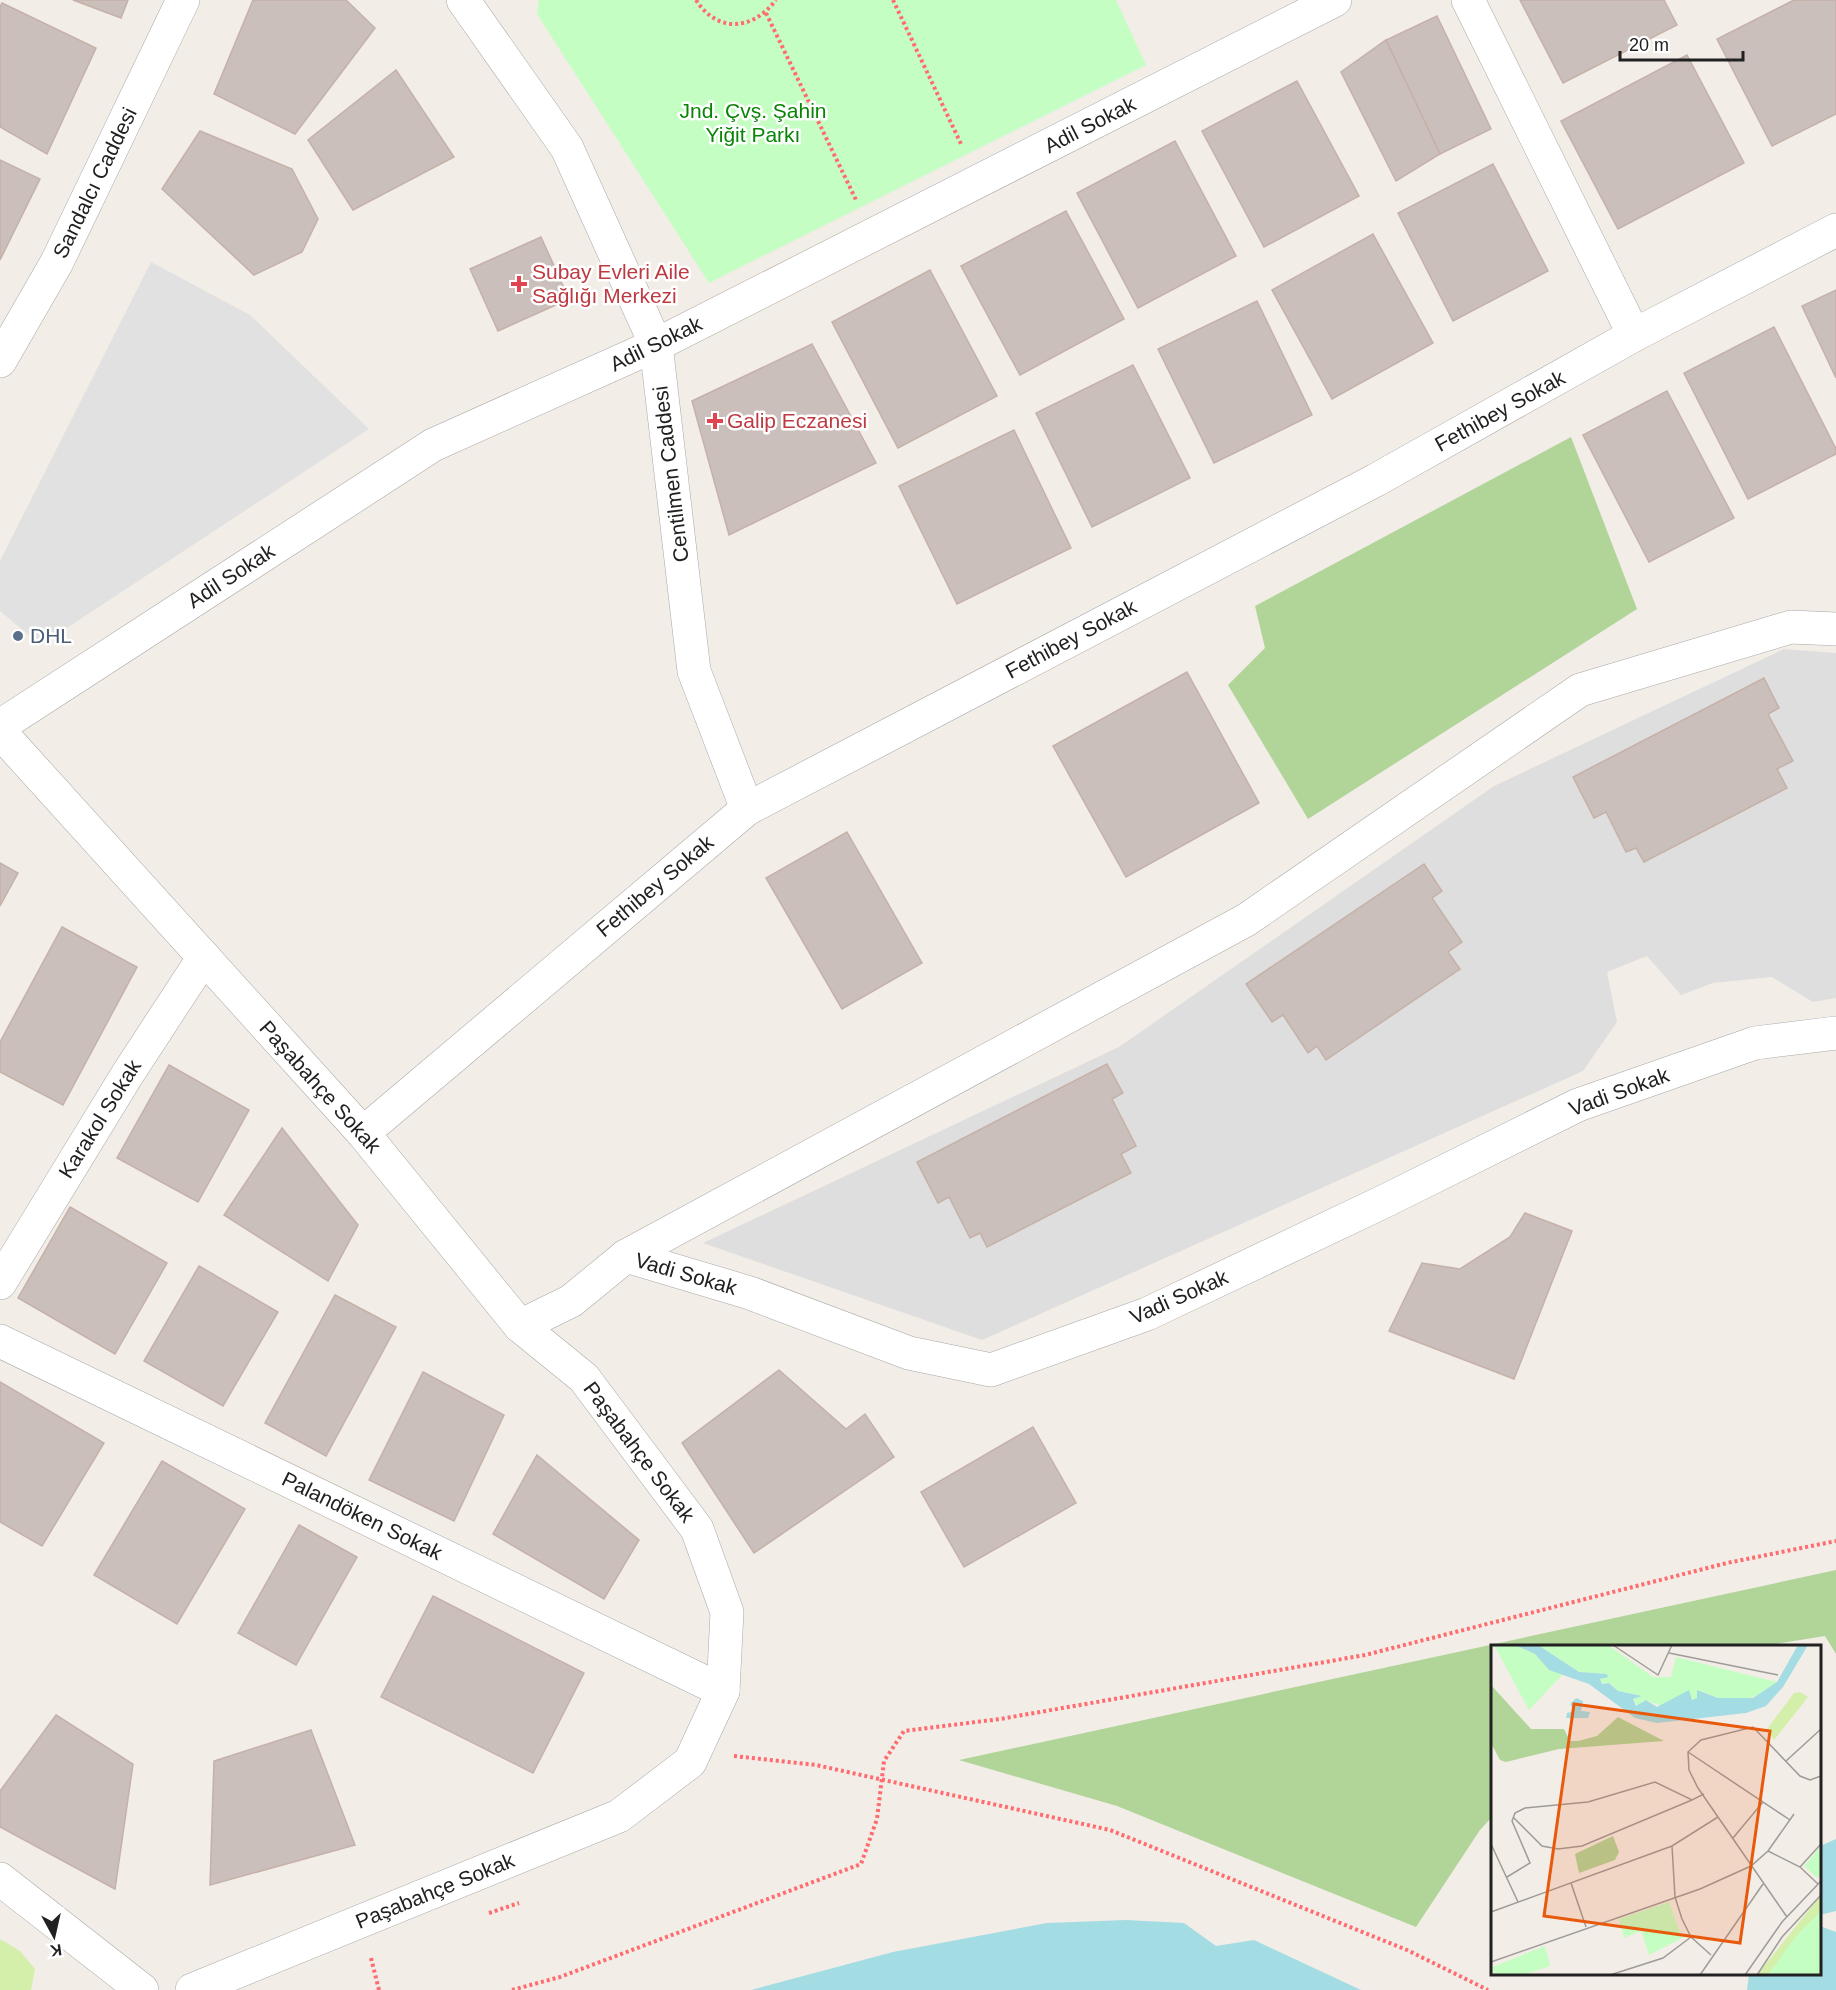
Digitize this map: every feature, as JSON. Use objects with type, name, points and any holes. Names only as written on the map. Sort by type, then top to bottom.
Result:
[{"type":"street","name":"Sandalcı Caddesi","points":[[0,361],[57,262],[183,0]]},
{"type":"street","name":"Centilmen Caddesi","points":[[463,0],[567,148],[656,345],[694,671],[747,809]]},
{"type":"street","name":"Adil Sokak","points":[[0,726],[433,445],[656,345],[1335,0]]},
{"type":"street","points":[[1468,0],[1634,335]]},
{"type":"street","name":"Fethibey Sokak","points":[[363,1132],[747,809],[1376,480],[1634,335],[1836,230]]},
{"type":"street","points":[[626,1256],[1246,920],[1580,690],[1791,627],[1836,629]]},
{"type":"street","name":"Paşabahçe Sokak","points":[[0,732],[363,1132],[520,1326],[584,1378],[697,1529],[727,1612],[723,1691],[690,1762],[619,1816],[192,1990]]},
{"type":"street","name":"Karakol Sokak","points":[[0,1283],[127,1075],[204,957]]},
{"type":"street","name":"Vadi Sokak","points":[[520,1326],[571,1301],[626,1256],[750,1293],[909,1353],[991,1370],[1147,1314],[1387,1200],[1578,1105],[1755,1043],[1836,1033]]},
{"type":"street","name":"Palandöken Sokak","points":[[0,1341],[723,1691]]},
{"type":"street","points":[[0,1879],[142,1990]]},
{"type":"path","points":[[696,0],[701,8],[713,18],[740,24],[754,21],[766,13],[776,0]]},
{"type":"path","points":[[893,0],[979,182]]},
{"type":"path","points":[[766,13],[873,235]]},
{"type":"path","points":[[512,1990],[560,1977],[861,1864],[877,1819],[884,1761],[904,1731],[999,1719],[1365,1655],[1727,1563],[1836,1541]]},
{"type":"path","points":[[697,1748],[747,1759],[816,1765],[1110,1830],[1407,1950],[1488,1990]]},
{"type":"path","points":[[370,1951],[379,1990]]},
{"type":"shaded area","points":[[151,262],[250,315],[369,429],[41,645],[0,611],[0,561]]},
{"type":"shaded area","points":[[1784,649],[1836,653],[1836,998],[1813,1002],[1772,977],[1713,983],[1681,995],[1647,956],[1607,972],[1617,1022],[1583,1071],[982,1340],[703,1243],[1119,1047],[1494,786]]},
{"type":"green space","name":"Jnd. Çvş. Şahin Yiğit Parkı","points":[[539,0],[1116,0],[1146,65],[709,283],[537,14]]},
{"type":"green space","points":[[1571,437],[1637,609],[1308,819],[1228,685],[1265,648],[1255,606]]},
{"type":"green space","points":[[1836,1570],[1836,1654],[1825,1636],[1768,1645],[1491,1645],[1491,1818],[1480,1830],[1416,1927],[1117,1806],[959,1760]]},
{"type":"green space","points":[[0,1939],[20,1951],[35,1969],[31,1990],[0,1990]]},
{"type":"water","points":[[1836,1839],[1836,1911],[1821,1915],[1821,1846]]},
{"type":"water","points":[[1126,1920],[1184,1923],[1216,1946],[1254,1940],[1361,1990],[751,1990],[893,1952],[1047,1923]]},
{"type":"water","points":[[1821,1926],[1836,1932],[1836,1990],[1747,1990],[1749,1975],[1821,1975]]},
{"type":"building","points":[[73,0],[128,0],[121,18]]},
{"type":"building","points":[[253,0],[346,0],[375,28],[295,134],[214,94]]},
{"type":"building","points":[[1520,0],[1664,0],[1677,25],[1563,83]]},
{"type":"building","points":[[1794,0],[1836,0],[1836,114],[1772,146],[1717,39]]},
{"type":"building","points":[[2,3],[96,48],[47,154],[0,127],[0,7]]},
{"type":"building","points":[[1437,16],[1491,129],[1440,154],[1386,40]]},
{"type":"building","points":[[1386,40],[1440,154],[1396,181],[1341,72]]},
{"type":"building","points":[[1687,55],[1744,163],[1618,229],[1561,121]]},
{"type":"building","points":[[396,70],[454,157],[353,210],[308,140]]},
{"type":"building","points":[[1297,81],[1359,196],[1264,247],[1202,131]]},
{"type":"building","points":[[200,131],[292,169],[318,219],[302,252],[254,275],[162,189]]},
{"type":"building","points":[[1175,141],[1236,256],[1138,308],[1077,193]]},
{"type":"building","points":[[0,160],[40,179],[0,260]]},
{"type":"building","points":[[1493,164],[1548,271],[1453,321],[1398,213]]},
{"type":"building","points":[[1066,211],[1124,319],[1020,375],[961,266]]},
{"type":"building","points":[[1373,234],[1433,343],[1332,399],[1272,290]]},
{"type":"building","name":"Subay Evleri Aile Sağlığı Merkezi","points":[[541,237],[569,299],[498,331],[470,269]]},
{"type":"building","points":[[930,270],[997,396],[898,448],[832,322]]},
{"type":"building","points":[[1836,290],[1836,378],[1802,306]]},
{"type":"building","points":[[1257,301],[1312,415],[1214,463],[1158,349]]},
{"type":"building","points":[[1774,327],[1836,449],[1836,454],[1748,499],[1684,373]]},
{"type":"building","points":[[812,344],[876,463],[729,535],[692,401]]},
{"type":"building","points":[[1133,365],[1190,478],[1092,527],[1036,413]]},
{"type":"building","points":[[1667,391],[1734,518],[1649,562],[1583,435]]},
{"type":"building","points":[[1014,430],[1071,548],[957,604],[899,486]]},
{"type":"building","points":[[1187,672],[1259,803],[1126,877],[1053,746]]},
{"type":"building","points":[[1764,678],[1779,708],[1768,714],[1793,761],[1777,769],[1787,788],[1644,862],[1636,848],[1626,852],[1606,812],[1594,818],[1573,777]]},
{"type":"building","points":[[847,832],[922,963],[842,1009],[766,878]]},
{"type":"building","points":[[0,863],[18,873],[0,906]]},
{"type":"building","points":[[1424,864],[1442,891],[1432,898],[1462,942],[1448,952],[1460,969],[1326,1060],[1317,1046],[1308,1053],[1283,1015],[1272,1022],[1246,984]]},
{"type":"building","points":[[62,927],[137,967],[63,1105],[0,1072],[0,1042]]},
{"type":"building","points":[[1107,1064],[1123,1093],[1112,1099],[1136,1146],[1121,1154],[1131,1173],[987,1247],[980,1233],[970,1238],[949,1197],[938,1203],[917,1162]]},
{"type":"building","points":[[169,1065],[249,1110],[198,1202],[117,1158]]},
{"type":"building","points":[[282,1128],[358,1225],[328,1281],[224,1215]]},
{"type":"building","points":[[70,1207],[167,1263],[115,1354],[18,1298]]},
{"type":"building","points":[[1525,1213],[1572,1231],[1514,1379],[1389,1331],[1422,1263],[1460,1269],[1510,1237]]},
{"type":"building","points":[[199,1266],[278,1312],[223,1406],[144,1361]]},
{"type":"building","points":[[335,1295],[396,1327],[326,1456],[265,1423]]},
{"type":"building","points":[[779,1370],[846,1429],[865,1414],[894,1457],[754,1553],[682,1443]]},
{"type":"building","points":[[423,1372],[504,1415],[454,1521],[369,1480]]},
{"type":"building","points":[[0,1382],[104,1443],[42,1546],[0,1522]]},
{"type":"building","points":[[1033,1427],[1076,1503],[964,1567],[921,1492]]},
{"type":"building","points":[[537,1455],[639,1540],[604,1599],[493,1534]]},
{"type":"building","points":[[162,1461],[245,1509],[177,1624],[94,1575]]},
{"type":"building","points":[[299,1525],[357,1557],[296,1665],[238,1633]]},
{"type":"building","points":[[433,1596],[584,1673],[533,1773],[381,1697]]},
{"type":"building","points":[[56,1715],[133,1764],[115,1889],[0,1827],[0,1791]]},
{"type":"building","points":[[311,1730],[355,1845],[210,1885],[214,1761]]},
{"type":"place","name":"Subay Evleri Aile Sağlığı Merkezi","points":[[519,284]]},
{"type":"place","name":"Galip Eczanesi","points":[[715,421]]},
{"type":"place","name":"DHL","points":[[18,636]]}]
